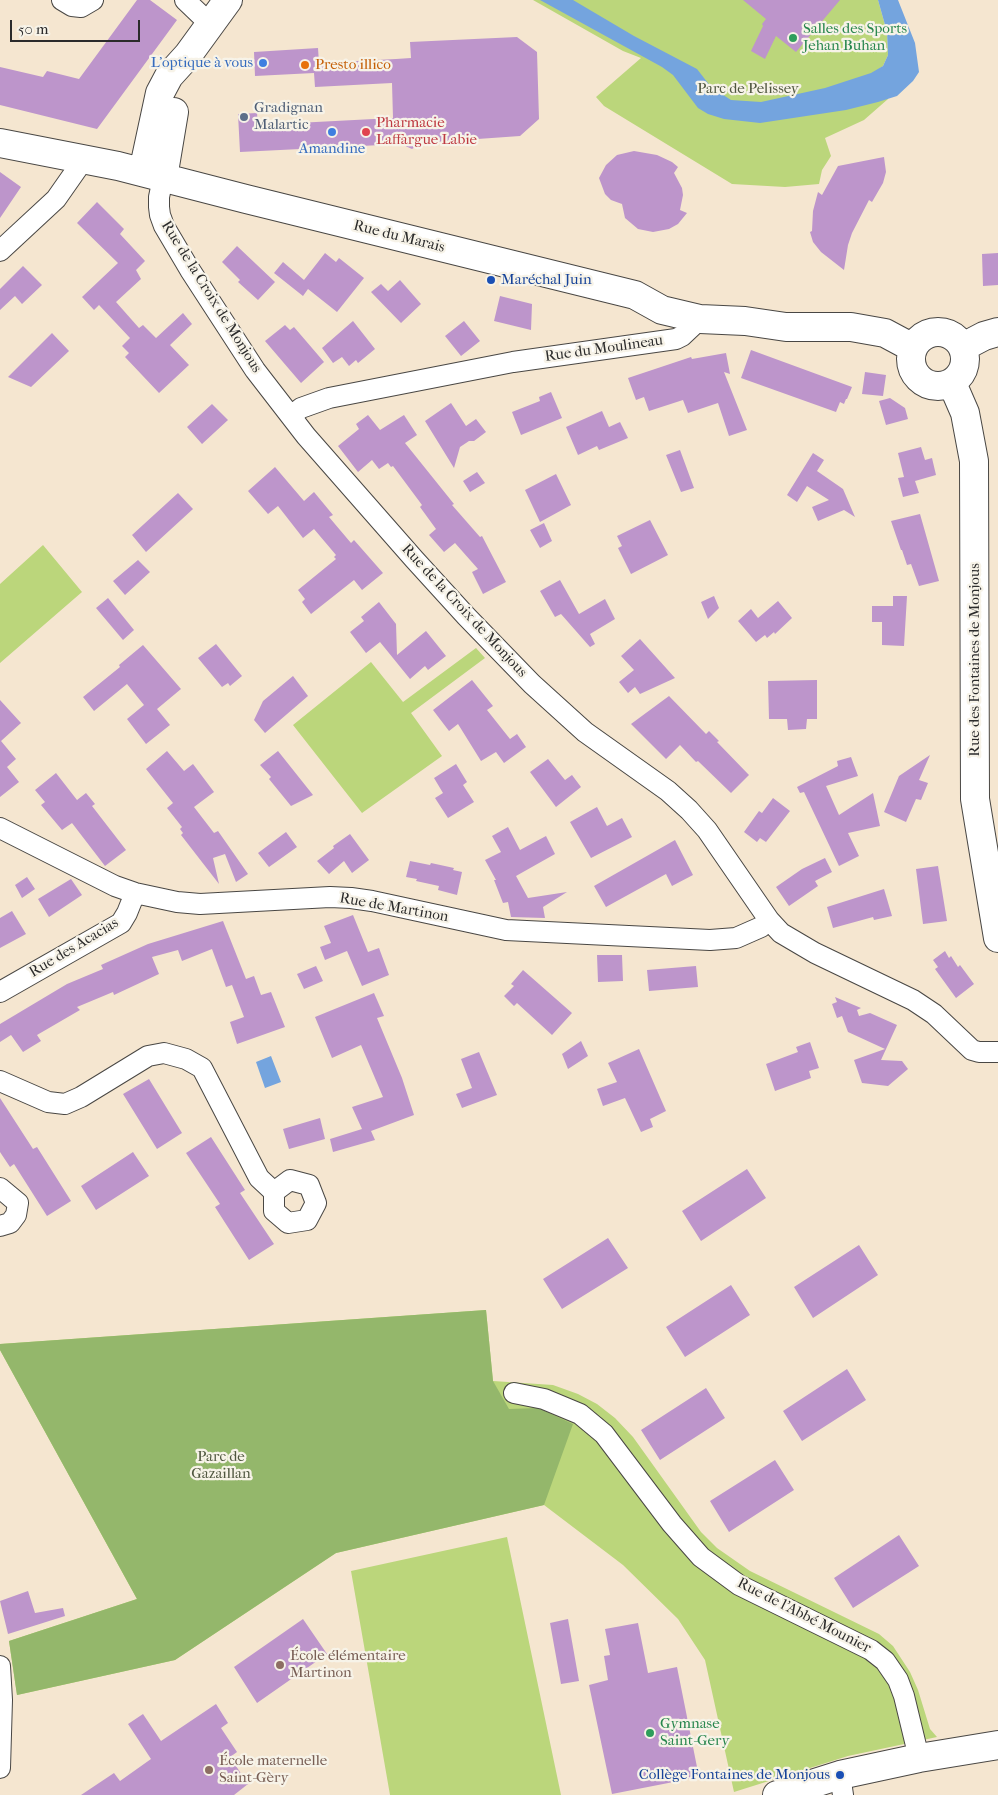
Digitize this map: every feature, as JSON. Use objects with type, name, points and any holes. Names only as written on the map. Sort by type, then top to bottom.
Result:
[{"type":"main road","points":[[0,142],[153,175],[188,55],[228,0]]},
{"type":"main road","name":"Rue du Marais","points":[[153,175],[635,295],[662,310],[700,319]]},
{"type":"main road","name":"Rue du Marais","points":[[635,295],[666,294],[704,303],[745,321]]},
{"type":"main road","points":[[700,319],[745,321],[786,327],[851,327],[885,333],[913,348]]},
{"type":"main road","points":[[933,332],[950,334],[963,346],[966,354],[964,371],[959,378],[944,386],[935,387],[920,380],[911,365],[913,348],[918,340],[933,332]]},
{"type":"main road","points":[[963,346],[998,332]]},
{"type":"main road","name":"Rue des Fontaines de Monjous","points":[[952,383],[964,413],[974,461],[975,799],[998,938]]},
{"type":"main road","points":[[777,1795],[842,1785],[919,1758],[998,1744]]},
{"type":"street","points":[[62,0],[72,6],[81,7],[93,0]]},
{"type":"street","points":[[185,0],[210,24]]},
{"type":"street","points":[[0,250],[56,199],[84,159]]},
{"type":"street","name":"Rue de la Croix de Monjous","points":[[153,175],[160,215],[164,226],[242,350],[291,416],[414,559],[466,616],[532,684],[585,732],[668,791],[689,810],[707,830],[769,920],[781,933],[797,944],[913,1000],[934,1014],[972,1050],[978,1052],[998,1052]]},
{"type":"street","name":"Rue du Moulineau","points":[[291,416],[301,408],[339,396],[513,362],[676,339],[682,336],[700,319]]},
{"type":"street","name":"Rue de Martinon","points":[[0,828],[100,879],[135,893],[168,901],[200,904],[330,897],[351,898],[506,930],[710,940],[736,938],[761,927],[769,920]]},
{"type":"street","name":"Rue des Acacias","points":[[0,992],[121,923],[135,893]]},
{"type":"street","points":[[0,1080],[48,1102],[65,1104],[148,1056],[164,1054],[186,1059],[202,1068],[259,1178],[274,1192]]},
{"type":"street","points":[[0,1188],[18,1203],[16,1215],[10,1223],[0,1226]]},
{"type":"street","name":"Rue de l'Abbé Mounier","points":[[514,1393],[544,1399],[580,1414],[604,1434],[678,1530],[701,1556],[739,1585],[871,1650],[886,1661],[898,1680],[904,1696],[919,1758]]},
{"type":"street","points":[[0,1666],[0,1768]]},
{"type":"green space","name":"Parc de Pelissey","points":[[533,0],[878,0],[887,32],[888,55],[883,66],[879,69],[888,99],[864,120],[825,138],[831,156],[822,170],[819,184],[785,187],[732,184],[604,106],[596,97],[641,58],[623,51]]},
{"type":"green space","points":[[43,545],[82,592],[0,663],[0,584]]},
{"type":"green space","points":[[476,648],[485,658],[411,713],[442,756],[362,813],[293,725],[371,662],[403,702]]},
{"type":"green space","name":"Parc de Gazaillan","points":[[486,1310],[493,1381],[553,1385],[578,1394],[597,1404],[615,1418],[633,1437],[701,1532],[717,1548],[750,1571],[879,1634],[893,1646],[910,1672],[918,1690],[930,1729],[937,1737],[848,1756],[734,1792],[705,1660],[678,1619],[623,1565],[544,1505],[336,1553],[175,1660],[17,1695],[9,1641],[137,1599],[0,1350],[0,1344]]},
{"type":"green space","name":"Parc de Gazaillan","points":[[486,1310],[493,1381],[509,1409],[538,1408],[573,1424],[544,1505],[336,1553],[175,1660],[17,1695],[9,1641],[137,1599],[0,1350],[0,1344]]},
{"type":"green space","points":[[507,1537],[561,1795],[390,1795],[351,1571]]},
{"type":"water","points":[[540,0],[573,0],[634,36],[697,69],[711,87],[731,100],[761,102],[825,88],[871,73],[883,66],[888,55],[887,32],[878,0],[898,0],[915,43],[919,72],[913,81],[897,96],[846,110],[760,123],[724,119],[708,114],[698,108],[673,75],[662,67]]},
{"type":"water","points":[[271,1056],[281,1082],[265,1088],[256,1062]]},
{"type":"building","points":[[137,0],[150,0],[177,20],[97,129],[0,105],[0,67],[43,77],[47,71],[79,79]]},
{"type":"building","name":"Salles des Sports Jehan Buhan","points":[[743,0],[840,0],[796,52],[776,36],[765,59],[751,51],[766,19]]},
{"type":"building","points":[[517,37],[537,52],[539,119],[520,136],[421,143],[412,149],[401,144],[240,152],[238,114],[257,113],[258,125],[393,118],[392,83],[315,87],[314,73],[255,76],[254,52],[318,48],[319,63],[396,59],[411,58],[410,42]]},
{"type":"building","points":[[634,151],[657,155],[678,167],[674,173],[682,188],[683,195],[680,210],[687,213],[678,224],[669,229],[653,232],[638,229],[625,218],[622,204],[611,200],[605,194],[599,178],[606,165],[617,155]]},
{"type":"building","points":[[884,157],[886,172],[883,183],[872,202],[869,200],[852,233],[844,270],[821,252],[813,242],[810,232],[812,231],[813,211],[818,192],[822,195],[838,166]]},
{"type":"building","points":[[0,172],[21,187],[0,218]]},
{"type":"building","points":[[97,202],[124,229],[120,234],[145,261],[136,270],[141,279],[116,302],[139,328],[143,325],[156,338],[183,313],[192,324],[170,345],[189,365],[159,393],[125,357],[129,353],[122,346],[130,338],[99,305],[94,310],[82,297],[118,263],[77,223]]},
{"type":"building","points":[[237,246],[275,282],[258,300],[238,282],[240,280],[222,262]]},
{"type":"building","points":[[325,253],[336,262],[339,258],[364,278],[337,312],[308,289],[303,296],[274,273],[283,262],[304,280]]},
{"type":"building","points":[[998,253],[998,285],[983,286],[982,254]]},
{"type":"building","points":[[23,266],[42,285],[22,304],[15,296],[0,310],[0,289]]},
{"type":"building","points":[[400,280],[421,304],[401,323],[371,292],[381,284],[388,291]]},
{"type":"building","points":[[500,296],[532,304],[531,330],[494,321]]},
{"type":"building","points":[[353,321],[375,349],[358,363],[356,360],[349,366],[342,357],[333,363],[322,348]]},
{"type":"building","points":[[464,321],[480,341],[461,356],[445,336]]},
{"type":"building","points":[[285,325],[290,330],[294,327],[324,362],[301,383],[265,341]]},
{"type":"building","points":[[52,333],[69,351],[31,387],[8,377]]},
{"type":"building","points":[[751,350],[852,387],[847,399],[844,404],[840,402],[836,412],[741,378]]},
{"type":"building","points":[[726,353],[730,374],[724,372],[747,430],[729,436],[718,403],[688,413],[683,400],[649,411],[644,397],[636,400],[628,378],[691,357],[692,359]]},
{"type":"building","points":[[865,372],[886,375],[883,396],[862,394]]},
{"type":"building","points":[[551,392],[562,418],[521,435],[512,412],[540,401],[539,397]]},
{"type":"building","points":[[890,398],[905,408],[908,419],[886,425],[879,401]]},
{"type":"building","points":[[451,403],[466,426],[476,419],[486,432],[474,441],[469,441],[460,447],[454,468],[425,421]]},
{"type":"building","points":[[212,404],[228,420],[202,444],[187,427]]},
{"type":"building","points":[[602,411],[609,427],[620,422],[628,438],[599,450],[597,446],[578,455],[566,427]]},
{"type":"building","points":[[368,415],[380,430],[404,415],[417,435],[405,443],[454,504],[452,505],[480,537],[482,536],[506,582],[483,594],[472,572],[478,569],[455,543],[444,552],[429,535],[436,529],[420,507],[422,505],[393,466],[391,467],[388,463],[379,469],[372,460],[358,472],[338,446],[359,429],[356,424]]},
{"type":"building","points":[[921,447],[925,460],[932,458],[936,475],[915,481],[919,493],[903,497],[898,478],[904,477],[898,453]]},
{"type":"building","points":[[680,450],[694,488],[681,492],[666,455]]},
{"type":"building","points":[[813,453],[824,460],[817,471],[843,489],[855,517],[844,510],[818,521],[812,507],[829,500],[807,486],[797,502],[787,495]]},
{"type":"building","points":[[275,467],[304,501],[314,492],[333,515],[329,517],[351,543],[354,540],[383,573],[362,590],[354,580],[311,614],[302,602],[305,599],[298,590],[336,559],[334,557],[336,555],[314,529],[303,538],[278,506],[268,514],[248,491]]},
{"type":"building","points":[[477,472],[485,483],[470,492],[463,481]]},
{"type":"building","points":[[556,474],[571,505],[540,522],[525,490]]},
{"type":"building","points":[[178,493],[193,509],[146,552],[132,535]]},
{"type":"building","points":[[920,514],[939,581],[919,586],[911,564],[907,565],[891,521]]},
{"type":"building","points":[[650,520],[668,555],[631,574],[618,548],[622,546],[617,536]]},
{"type":"building","points":[[544,523],[552,541],[540,548],[530,530]]},
{"type":"building","points":[[138,560],[150,572],[125,595],[113,581]]},
{"type":"building","points":[[560,580],[579,614],[605,599],[615,619],[590,634],[595,644],[590,647],[561,614],[555,617],[540,591]]},
{"type":"building","points":[[714,596],[719,608],[708,619],[701,602]]},
{"type":"building","points":[[893,596],[907,596],[904,646],[882,645],[882,622],[872,622],[872,606],[893,606]]},
{"type":"building","points":[[108,598],[134,630],[123,640],[96,608]]},
{"type":"building","points":[[778,601],[792,618],[775,634],[774,632],[767,638],[765,635],[756,642],[738,621],[751,609],[758,618]]},
{"type":"building","points":[[379,602],[396,624],[397,655],[426,631],[446,656],[428,670],[425,666],[410,679],[380,642],[366,653],[350,632],[364,621],[361,617]]},
{"type":"building","points":[[640,639],[675,678],[640,694],[635,687],[628,693],[619,682],[634,670],[621,656]]},
{"type":"building","points":[[216,644],[242,676],[230,686],[228,683],[222,687],[198,658]]},
{"type":"building","points":[[143,645],[181,689],[157,709],[170,725],[146,744],[127,719],[144,705],[127,684],[94,711],[83,697],[120,667],[119,665]]},
{"type":"building","points":[[293,676],[308,696],[265,733],[254,720],[263,701]]},
{"type":"building","points":[[472,680],[493,706],[487,710],[510,739],[517,734],[526,747],[504,763],[496,752],[481,761],[458,724],[449,731],[433,710]]},
{"type":"building","points":[[817,680],[817,719],[807,719],[806,729],[788,730],[787,719],[769,719],[768,681]]},
{"type":"building","points":[[669,696],[706,734],[709,731],[749,775],[731,793],[680,745],[666,759],[631,724]]},
{"type":"building","points":[[0,700],[21,723],[1,741],[16,759],[7,767],[19,782],[0,797]]},
{"type":"building","points":[[167,751],[184,771],[193,764],[214,792],[194,807],[214,833],[218,831],[248,874],[236,882],[225,854],[213,858],[219,884],[181,835],[183,833],[180,829],[182,827],[167,808],[173,803],[146,769]]},
{"type":"building","points":[[278,751],[313,795],[291,806],[269,779],[271,777],[260,765]]},
{"type":"building","points":[[930,755],[919,780],[928,783],[921,800],[916,799],[906,822],[884,812],[899,776]]},
{"type":"building","points":[[851,757],[858,776],[826,786],[839,815],[873,793],[880,826],[848,833],[859,856],[839,866],[804,792],[800,793],[797,787],[838,766],[837,761]]},
{"type":"building","points":[[548,759],[565,780],[572,775],[581,787],[556,807],[530,772]]},
{"type":"building","points":[[456,764],[467,782],[463,785],[474,802],[448,818],[435,798],[443,793],[434,778]]},
{"type":"building","points":[[56,773],[77,800],[86,793],[95,804],[92,806],[126,850],[105,866],[72,823],[62,830],[41,805],[45,802],[35,790]]},
{"type":"building","points":[[773,798],[790,811],[766,842],[760,838],[757,842],[744,832],[759,811],[762,813]]},
{"type":"building","points":[[597,807],[607,826],[622,818],[632,837],[591,858],[570,822]]},
{"type":"building","points":[[508,827],[520,850],[546,836],[555,854],[516,876],[528,898],[567,892],[543,907],[545,918],[511,917],[508,902],[503,903],[494,880],[496,880],[485,860],[501,852],[492,836]]},
{"type":"building","points":[[286,832],[297,847],[269,867],[258,853]]},
{"type":"building","points":[[350,834],[369,860],[352,873],[344,861],[329,874],[317,861]]},
{"type":"building","points":[[675,840],[693,875],[672,886],[666,874],[606,907],[594,886]]},
{"type":"building","points":[[825,858],[832,872],[815,881],[818,886],[789,906],[776,887],[802,869]]},
{"type":"building","points":[[410,861],[430,865],[431,863],[454,868],[453,870],[462,872],[457,895],[438,890],[439,886],[406,877]]},
{"type":"building","points":[[938,866],[947,921],[923,924],[916,869]]},
{"type":"building","points":[[27,877],[35,889],[22,898],[15,885]]},
{"type":"building","points":[[71,879],[82,895],[49,917],[38,899]]},
{"type":"building","points":[[884,889],[892,916],[874,920],[873,917],[833,928],[827,907]]},
{"type":"building","points":[[12,911],[26,934],[0,948],[0,918]]},
{"type":"building","points":[[353,915],[368,952],[379,948],[389,975],[362,986],[347,951],[325,960],[320,947],[331,943],[324,926]]},
{"type":"building","points":[[223,921],[246,979],[254,976],[261,995],[271,992],[285,1027],[237,1044],[230,1022],[244,1017],[232,985],[226,987],[212,949],[182,961],[178,950],[152,957],[159,974],[114,995],[113,992],[77,1007],[80,1010],[37,1035],[41,1041],[23,1052],[11,1035],[0,1042],[0,1024],[67,984],[103,969],[101,965],[148,944]]},
{"type":"building","points":[[945,951],[949,958],[951,956],[958,967],[960,965],[974,984],[956,998],[935,969],[938,967],[933,960]]},
{"type":"building","points":[[597,955],[622,955],[623,981],[598,982]]},
{"type":"building","points":[[316,966],[323,981],[304,989],[297,974]]},
{"type":"building","points":[[696,966],[698,987],[649,991],[647,970]]},
{"type":"building","points":[[523,970],[572,1013],[552,1035],[517,1003],[514,1006],[504,996],[514,986],[511,984]]},
{"type":"building","points":[[374,993],[384,1016],[377,1018],[402,1078],[414,1115],[371,1131],[375,1140],[333,1152],[330,1139],[362,1129],[352,1107],[383,1097],[361,1045],[332,1058],[315,1017]]},
{"type":"building","points":[[835,997],[861,1008],[857,1010],[859,1016],[870,1013],[897,1025],[881,1060],[902,1061],[908,1069],[888,1086],[862,1083],[854,1060],[885,1049],[848,1032],[842,1016],[837,1018],[832,1004],[837,1002]]},
{"type":"building","points":[[581,1041],[588,1056],[568,1069],[562,1054]]},
{"type":"building","points":[[810,1042],[819,1068],[809,1071],[811,1078],[775,1091],[766,1064],[798,1052],[796,1047]]},
{"type":"building","points":[[639,1049],[666,1111],[650,1119],[653,1127],[641,1132],[625,1098],[603,1106],[597,1089],[617,1082],[608,1063]]},
{"type":"building","points":[[479,1052],[497,1095],[462,1108],[456,1094],[472,1088],[461,1059]]},
{"type":"building","points":[[149,1079],[182,1133],[157,1149],[123,1094]]},
{"type":"building","points":[[0,1098],[33,1149],[37,1147],[71,1201],[47,1216],[14,1164],[10,1167],[0,1152]]},
{"type":"building","points":[[320,1118],[325,1139],[289,1149],[283,1129]]},
{"type":"building","points":[[211,1137],[245,1190],[240,1193],[274,1244],[249,1260],[215,1207],[220,1204],[186,1153]]},
{"type":"building","points":[[133,1152],[149,1176],[96,1210],[81,1186]]},
{"type":"building","points":[[747,1169],[766,1198],[701,1241],[682,1211]]},
{"type":"building","points":[[608,1238],[628,1268],[562,1309],[543,1279]]},
{"type":"building","points":[[859,1245],[878,1275],[813,1318],[794,1287]]},
{"type":"building","points":[[731,1285],[750,1315],[685,1357],[666,1327]]},
{"type":"building","points":[[847,1369],[866,1400],[802,1441],[783,1411]]},
{"type":"building","points":[[706,1388],[725,1418],[660,1460],[641,1430]]},
{"type":"building","points":[[775,1460],[794,1490],[729,1532],[710,1501]]},
{"type":"building","points":[[899,1535],[919,1566],[853,1608],[834,1578]]},
{"type":"building","points":[[28,1591],[35,1613],[63,1608],[65,1616],[8,1634],[0,1601]]},
{"type":"building","points":[[303,1619],[327,1654],[257,1703],[234,1667]]},
{"type":"building","points":[[568,1619],[579,1681],[561,1684],[550,1623]]},
{"type":"building","points":[[638,1623],[648,1673],[677,1667],[699,1777],[612,1794],[589,1685],[608,1680],[604,1656],[610,1655],[605,1629]]},
{"type":"building","points":[[216,1704],[228,1723],[221,1728],[237,1752],[230,1757],[248,1784],[234,1795],[81,1795],[114,1773],[120,1781],[151,1759],[128,1724],[143,1714],[161,1741]]},
{"type":"place","name":"Salles des Sports Jehan Buhan","points":[[793,38]]},
{"type":"place","name":"L'optique à vous","points":[[263,63]]},
{"type":"place","name":"Presto illico","points":[[305,65]]},
{"type":"place","name":"Gradignan Malartic","points":[[244,117]]},
{"type":"place","name":"Amandine","points":[[332,132]]},
{"type":"place","name":"Pharmacie Laffargue Labie","points":[[366,132]]},
{"type":"place","name":"Maréchal Juin","points":[[491,280]]},
{"type":"place","name":"École élémentaire Martinon","points":[[280,1665]]},
{"type":"place","name":"Gymnase Saint-Gery","points":[[650,1733]]},
{"type":"place","name":"École maternelle Saint-Gèry","points":[[209,1770]]},
{"type":"place","name":"Collège Fontaines de Monjous","points":[[840,1775]]}]
